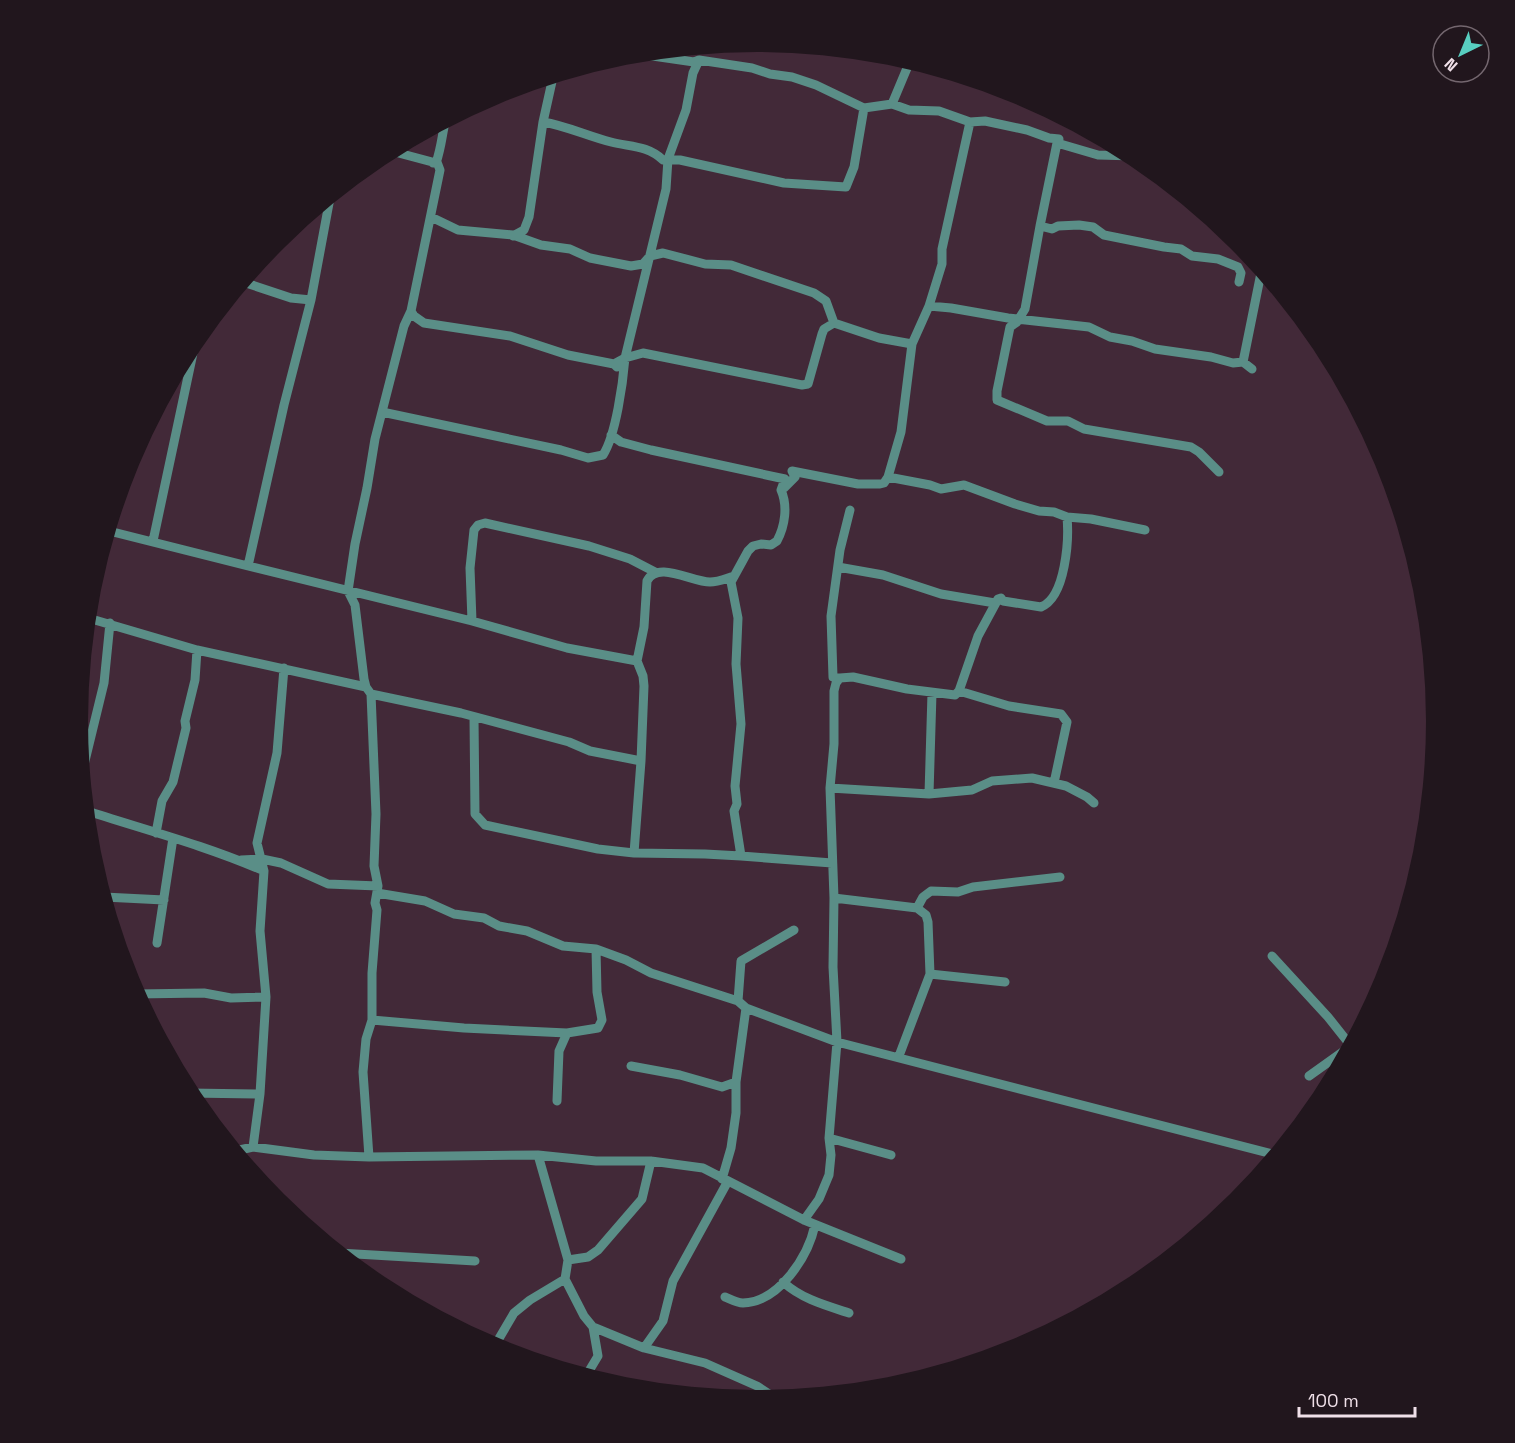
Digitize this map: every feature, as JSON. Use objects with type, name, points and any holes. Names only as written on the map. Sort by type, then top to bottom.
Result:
[{"type":"street","points":[[668,58],[694,62],[699,60],[752,68],[770,74],[792,77],[816,85],[864,108],[892,104],[909,110],[943,112],[970,122],[980,120],[1059,139],[1035,259],[1031,266],[1027,303],[1008,333],[997,400],[1047,420],[1068,421],[1084,429],[1191,447],[1219,472]]},
{"type":"street","points":[[382,412],[549,447],[588,458],[603,455],[611,435],[625,358],[666,189],[667,160],[686,110],[693,73],[699,60]]},
{"type":"street","points":[[892,104],[906,69]]},
{"type":"street","points":[[513,236],[524,230],[528,222],[543,122],[551,85]]},
{"type":"street","points":[[543,122],[563,125],[610,142],[642,147],[667,160],[709,165],[784,183],[846,187],[854,167],[864,108]]},
{"type":"street","points":[[782,490],[795,477],[792,471],[858,484],[885,483],[902,432],[912,344],[929,306],[942,264],[942,249],[970,122]]},
{"type":"street","points":[[436,163],[442,146],[443,131]]},
{"type":"street","points":[[1057,143],[1098,155],[1114,155]]},
{"type":"street","points":[[369,1157],[363,1071],[366,1039],[372,1020],[372,973],[377,890],[374,866],[376,814],[369,691],[355,605],[348,591],[355,544],[382,412],[404,326],[411,311],[440,170],[437,162],[403,154]]},
{"type":"street","points":[[401,156],[436,163]]},
{"type":"street","points":[[248,566],[311,300],[328,209]]},
{"type":"street","points":[[431,217],[458,230],[498,232],[549,247],[570,249],[590,258],[631,266],[643,264],[650,256],[663,253],[713,266],[731,265],[814,293],[826,301],[834,323]]},
{"type":"street","points":[[1040,226],[1052,229],[1058,226],[1093,227],[1104,235],[1164,248],[1180,249],[1201,258],[1218,259],[1238,267],[1240,278],[1255,274]]},
{"type":"street","points":[[1243,362],[1260,280]]},
{"type":"street","points":[[251,285],[291,298],[311,300]]},
{"type":"street","points":[[929,306],[1089,327],[1110,337],[1132,341],[1155,349],[1211,357],[1233,363],[1243,362],[1252,369]]},
{"type":"street","points":[[411,311],[414,316],[424,322],[510,336],[568,355],[614,364],[624,372]]},
{"type":"street","points":[[614,364],[643,353],[791,384],[808,384],[824,329],[834,323],[879,338],[912,344]]},
{"type":"street","points":[[153,542],[190,368]]},
{"type":"street","points":[[611,435],[621,442],[651,450],[785,479],[782,490],[785,508],[777,541],[771,545],[753,546],[731,582],[738,618],[736,664],[741,724],[735,786],[737,804],[734,811],[741,856]]},
{"type":"street","points":[[888,477],[940,489],[964,485],[1040,511],[1145,530]]},
{"type":"street","points":[[850,510],[840,550],[831,616],[833,677],[854,678],[932,693],[955,694],[978,636],[995,603],[1001,598],[1004,601],[1036,606],[1045,605],[1057,590],[1069,535],[1067,517]]},
{"type":"street","points":[[472,621],[470,568],[474,530],[478,525],[485,523],[589,546],[630,559],[655,572],[710,582],[734,576]]},
{"type":"street","points":[[116,533],[472,621],[567,648],[637,661]]},
{"type":"street","points":[[838,567],[883,575],[941,594],[995,603]]},
{"type":"street","points":[[634,853],[644,686],[637,661],[644,627],[647,581],[655,572]]},
{"type":"street","points":[[96,620],[197,650],[284,668],[569,742],[590,751],[641,761]]},
{"type":"street","points":[[89,745],[104,684],[110,623]]},
{"type":"street","points":[[156,833],[162,801],[173,782],[186,728],[185,721],[195,680],[197,650]]},
{"type":"street","points":[[253,1147],[260,1094],[266,997],[260,931],[264,870],[257,843],[277,753],[284,668]]},
{"type":"street","points":[[804,1220],[819,1199],[829,1175],[831,1155],[829,1138],[837,1042],[833,967],[834,898],[830,788],[834,744],[834,692],[840,678]]},
{"type":"street","points":[[958,691],[991,701],[1064,716],[1067,722],[1054,783]]},
{"type":"street","points":[[929,794],[932,693]]},
{"type":"street","points":[[474,717],[475,814],[485,825],[598,849],[634,853],[705,854],[832,863]]},
{"type":"street","points":[[830,788],[929,794],[972,790],[992,781],[1032,778],[1066,786],[1087,796],[1094,803]]},
{"type":"street","points":[[95,813],[264,870]]},
{"type":"street","points":[[157,943],[173,838]]},
{"type":"street","points":[[238,860],[262,859],[290,866],[328,885],[377,890],[424,901],[454,914],[484,918],[499,926],[527,931],[563,946],[596,949],[626,960],[651,973],[837,1042],[900,1056],[1268,1153]]},
{"type":"street","points":[[917,908],[923,897],[931,891],[958,892],[973,887],[1060,877]]},
{"type":"street","points":[[112,897],[164,900]]},
{"type":"street","points":[[834,898],[917,908],[926,915],[930,974],[900,1056]]},
{"type":"street","points":[[644,1348],[663,1320],[673,1281],[725,1180],[738,1097],[736,1082],[742,1005],[741,961],[794,930]]},
{"type":"street","points":[[372,1020],[567,1034],[598,1028],[602,1020],[597,992],[596,949]]},
{"type":"street","points":[[1272,956],[1346,1040]]},
{"type":"street","points":[[930,974],[1005,982]]},
{"type":"street","points":[[146,994],[204,993],[231,998],[266,997]]},
{"type":"street","points":[[557,1101],[559,1051],[567,1034]]},
{"type":"street","points":[[1309,1076],[1337,1056]]},
{"type":"street","points":[[631,1066],[680,1075],[722,1087],[736,1082]]},
{"type":"street","points":[[201,1093],[260,1094]]},
{"type":"street","points":[[829,1138],[891,1155]]},
{"type":"street","points":[[244,1149],[253,1147],[314,1155],[369,1157],[538,1155],[596,1161],[651,1161],[703,1168],[804,1220],[901,1259]]},
{"type":"street","points":[[538,1155],[568,1260],[565,1279],[592,1327],[597,1356],[589,1369]]},
{"type":"street","points":[[568,1260],[588,1257],[598,1250],[642,1199],[651,1161]]},
{"type":"street","points":[[725,1297],[741,1304],[762,1299],[794,1271],[812,1238],[815,1225]]},
{"type":"street","points":[[352,1254],[474,1261]]},
{"type":"street","points":[[499,1339],[514,1313],[530,1300],[565,1279]]},
{"type":"street","points":[[783,1282],[794,1292],[811,1301],[849,1313]]},
{"type":"street","points":[[592,1327],[644,1348],[705,1363],[763,1390]]}]
